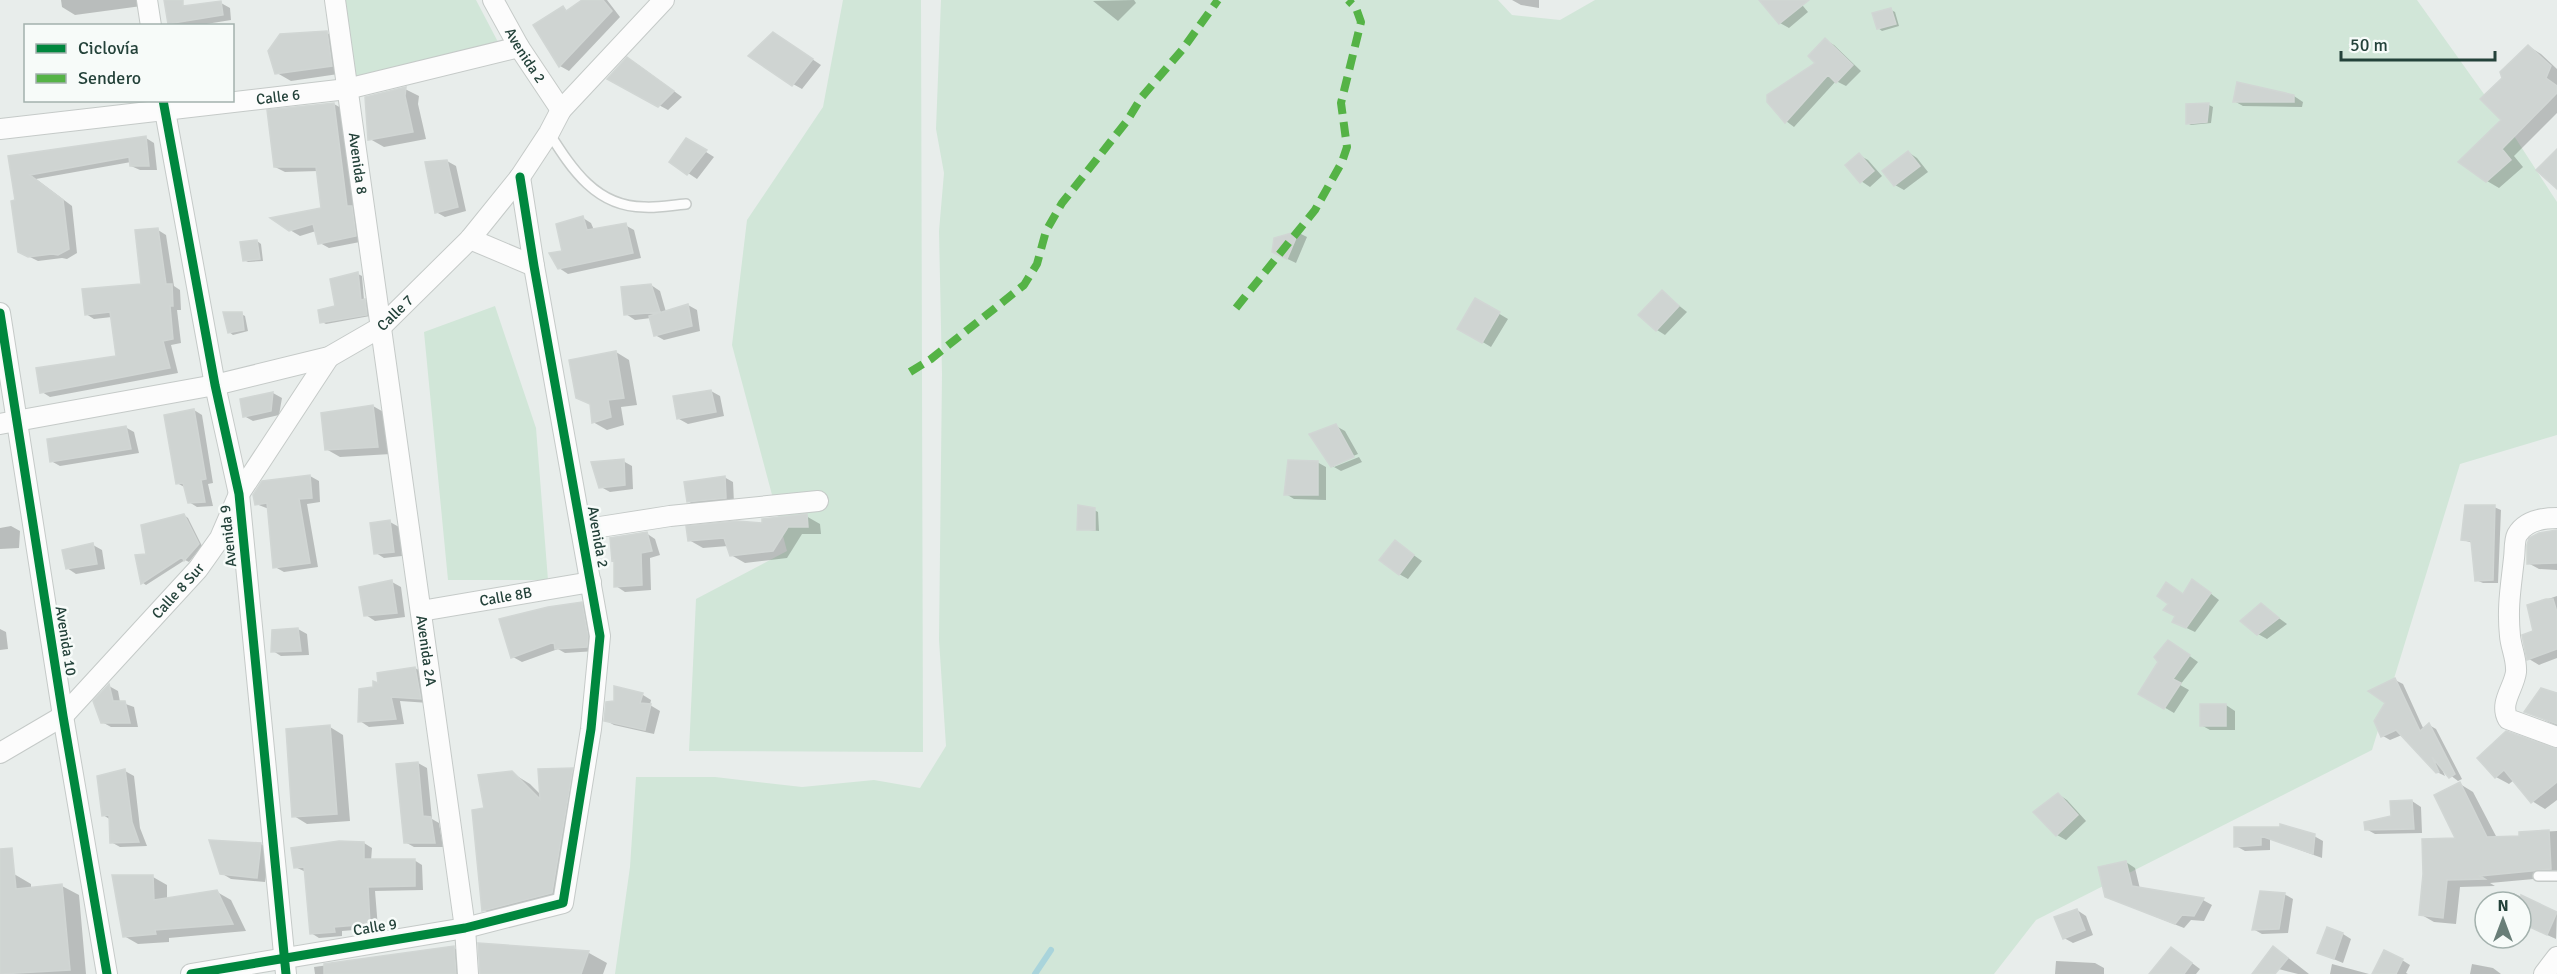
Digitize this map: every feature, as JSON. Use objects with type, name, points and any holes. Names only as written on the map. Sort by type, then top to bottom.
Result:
[{"type":"street","points":[[147,0],[151,24]]},
{"type":"street","name":"Avenida 8","points":[[335,0],[381,327]]},
{"type":"street","name":"Avenida 2","points":[[493,0],[519,47],[561,110]]},
{"type":"street","name":"Calle 7","points":[[8,423],[215,385],[329,357],[381,327],[470,239],[520,177],[561,110],[664,0]]},
{"type":"street","name":"Calle 6","points":[[234,99],[348,89],[519,47]]},
{"type":"street","name":"Calle 6","points":[[0,129],[198,102]]},
{"type":"street","name":"Avenida 9","points":[[163,105],[215,385],[239,494],[285,966]]},
{"type":"street","name":"Avenida 2","points":[[520,177],[600,636],[591,729],[563,903]]},
{"type":"street","points":[[470,239],[534,266]]},
{"type":"street","name":"Avenida 10","points":[[0,313],[8,423],[63,716],[107,974]]},
{"type":"street","name":"Avenida 2A","points":[[381,327],[465,928],[468,974]]},
{"type":"street","name":"Calle 8 Sur","points":[[0,753],[63,716],[198,569],[220,538],[239,494],[329,357]]},
{"type":"street","points":[[581,530],[670,516],[818,501]]},
{"type":"street","points":[[2553,518],[2530,523],[2517,536],[2508,599],[2510,639],[2516,671],[2511,691],[2505,700],[2504,713],[2508,719],[2557,737]]},
{"type":"street","name":"Calle 8B","points":[[421,611],[591,582]]},
{"type":"street","name":"Calle 9","points":[[191,974],[285,966],[465,928],[563,903]]},
{"type":"street","points":[[2544,974],[2557,957]]},
{"type":"lane","points":[[549,133],[590,188],[609,201],[642,208],[686,204]]},
{"type":"lane","points":[[2538,876],[2557,876]]},
{"type":"green space","points":[[340,0],[476,0],[498,42],[351,81]]},
{"type":"green space","points":[[843,0],[921,0],[923,752],[689,751],[696,599],[787,551],[732,345],[747,220],[823,107]]},
{"type":"green space","points":[[941,0],[1498,0],[1512,15],[1560,20],[1595,0],[2417,0],[2516,139],[2557,202],[2557,435],[2460,464],[2372,750],[2036,920],[1994,974],[615,974],[630,867],[636,777],[715,777],[802,787],[874,780],[920,788],[946,746],[939,640],[942,374],[939,231],[944,173],[936,129]]},
{"type":"green space","points":[[495,306],[536,428],[548,580],[448,580],[424,332]]},
{"type":"building","points":[[164,0],[183,0],[183,6],[221,1],[223,15],[168,24]]},
{"type":"building","points":[[582,0],[603,0],[612,11],[559,67],[533,25],[563,6],[566,11]]},
{"type":"building","points":[[1759,0],[1809,0],[1779,24]]},
{"type":"building","points":[[1891,8],[1896,24],[1877,29],[1872,13]]},
{"type":"building","points":[[327,31],[332,66],[275,74],[268,51],[280,34]]},
{"type":"building","points":[[773,32],[813,59],[792,86],[748,56]]},
{"type":"building","points":[[1825,38],[1853,65],[1836,83],[1828,75],[1785,123],[1767,102],[1767,95],[1815,63],[1808,56]]},
{"type":"building","points":[[2528,45],[2551,66],[2546,78],[2557,86],[2557,93],[2502,149],[2511,160],[2486,182],[2458,162],[2501,120],[2480,99],[2502,78],[2500,72]]},
{"type":"building","points":[[627,57],[674,91],[658,107],[607,79]]},
{"type":"building","points":[[2237,82],[2294,95],[2294,102],[2233,102]]},
{"type":"building","points":[[406,87],[405,96],[413,132],[368,140],[365,97]]},
{"type":"building","points":[[334,103],[347,206],[352,206],[356,236],[318,244],[313,224],[289,231],[270,218],[321,208],[316,167],[274,167],[267,110]]},
{"type":"building","points":[[2209,103],[2207,122],[2186,124],[2186,104]]},
{"type":"building","points":[[146,136],[149,166],[130,166],[129,157],[30,175],[63,200],[69,249],[58,255],[28,257],[18,252],[11,201],[15,200],[8,156]]},
{"type":"building","points":[[686,138],[707,150],[687,175],[669,162]]},
{"type":"building","points":[[2557,149],[2557,189],[2536,170]]},
{"type":"building","points":[[1908,151],[1920,166],[1894,186],[1882,171]]},
{"type":"building","points":[[1859,153],[1874,171],[1860,183],[1845,165]]},
{"type":"building","points":[[447,160],[458,207],[435,213],[425,162]]},
{"type":"building","points":[[583,216],[587,230],[626,223],[633,253],[558,269],[549,253],[562,251],[556,224]]},
{"type":"building","points":[[158,228],[166,284],[172,284],[173,306],[170,306],[173,339],[163,341],[170,368],[40,393],[36,368],[116,356],[110,312],[85,315],[82,289],[141,284],[135,230]]},
{"type":"building","points":[[1299,231],[1287,259],[1272,252],[1274,238]]},
{"type":"building","points":[[257,240],[260,259],[243,261],[240,242]]},
{"type":"building","points":[[358,272],[361,300],[365,299],[367,315],[320,323],[318,310],[335,306],[330,279]]},
{"type":"building","points":[[651,284],[660,312],[624,315],[621,287]]},
{"type":"building","points":[[1662,290],[1679,306],[1656,331],[1638,315]]},
{"type":"building","points":[[1475,298],[1500,312],[1482,343],[1457,329]]},
{"type":"building","points":[[688,304],[692,326],[654,336],[649,316]]},
{"type":"building","points":[[223,312],[242,312],[244,330],[228,333]]},
{"type":"building","points":[[616,351],[624,398],[608,400],[611,417],[592,423],[590,404],[576,398],[569,360]]},
{"type":"building","points":[[711,390],[716,412],[677,419],[673,396]]},
{"type":"building","points":[[273,392],[271,411],[243,417],[240,399]]},
{"type":"building","points":[[373,405],[378,447],[325,450],[321,413]]},
{"type":"building","points":[[194,409],[206,479],[201,480],[205,502],[188,503],[183,483],[176,484],[164,415]]},
{"type":"building","points":[[1336,424],[1354,457],[1331,467],[1309,434]]},
{"type":"building","points":[[126,426],[131,449],[50,462],[47,439]]},
{"type":"building","points":[[624,459],[625,485],[599,488],[591,462]]},
{"type":"building","points":[[1288,460],[1318,461],[1318,495],[1284,495]]},
{"type":"building","points":[[310,475],[312,498],[299,499],[310,563],[273,568],[267,503],[255,505],[253,495],[262,481]]},
{"type":"building","points":[[725,476],[726,498],[687,502],[684,482]]},
{"type":"building","points":[[1078,505],[1095,508],[1095,530],[1077,530]]},
{"type":"building","points":[[2465,505],[2495,505],[2493,580],[2475,581],[2471,541],[2461,540]]},
{"type":"building","points":[[184,514],[199,544],[184,561],[182,557],[141,584],[135,555],[146,554],[141,525]]},
{"type":"building","points":[[807,514],[808,527],[788,527],[773,551],[730,556],[724,538],[688,541],[686,526],[737,521],[762,523],[762,519]]},
{"type":"building","points":[[390,520],[394,552],[374,554],[370,523]]},
{"type":"building","points":[[2557,530],[2557,563],[2527,564],[2529,538],[2539,533]]},
{"type":"building","points":[[647,532],[652,551],[641,553],[642,585],[614,587],[614,560],[612,561],[610,538]]},
{"type":"building","points":[[1395,540],[1414,555],[1399,575],[1379,560]]},
{"type":"building","points":[[93,543],[97,564],[66,569],[62,550]]},
{"type":"building","points":[[2192,579],[2211,593],[2186,628],[2172,622],[2175,616],[2163,610],[2168,604],[2157,596],[2166,582],[2183,594]]},
{"type":"building","points":[[392,580],[397,613],[364,616],[359,587]]},
{"type":"building","points":[[2553,599],[2557,612],[2557,649],[2527,660],[2522,635],[2533,631],[2527,605]]},
{"type":"building","points":[[582,602],[588,636],[587,647],[555,649],[554,642],[511,658],[499,619],[548,607]]},
{"type":"building","points":[[2261,603],[2279,618],[2257,635],[2240,621]]},
{"type":"building","points":[[298,628],[301,651],[271,652],[272,630]]},
{"type":"building","points":[[2168,640],[2190,655],[2173,679],[2181,683],[2164,709],[2138,694],[2158,662],[2154,657]]},
{"type":"building","points":[[415,667],[421,699],[391,697],[396,719],[358,722],[359,689],[373,687],[373,681],[378,683],[377,673]]},
{"type":"building","points":[[2395,678],[2420,731],[2429,723],[2455,774],[2449,778],[2432,757],[2439,772],[2436,773],[2396,730],[2381,737],[2374,721],[2385,703],[2368,691]]},
{"type":"building","points":[[109,684],[113,701],[125,701],[130,723],[101,723],[93,701]]},
{"type":"building","points":[[614,686],[643,693],[640,703],[651,704],[645,730],[604,721],[606,702],[614,701]]},
{"type":"building","points":[[2541,688],[2557,693],[2557,724],[2524,712]]},
{"type":"building","points":[[2200,704],[2226,704],[2226,726],[2200,726]]},
{"type":"building","points":[[330,725],[337,814],[292,817],[286,729]]},
{"type":"building","points":[[2506,731],[2557,749],[2557,782],[2531,803],[2504,770],[2495,778],[2477,758]]},
{"type":"building","points":[[418,762],[423,816],[431,817],[435,843],[404,843],[396,764]]},
{"type":"building","points":[[573,768],[552,893],[482,911],[472,810],[484,808],[478,775],[512,771],[540,799],[538,769]]},
{"type":"building","points":[[125,769],[132,822],[139,842],[110,843],[109,815],[102,816],[97,776]]},
{"type":"building","points":[[2460,782],[2487,837],[2519,836],[2519,832],[2549,830],[2551,869],[2480,876],[2485,879],[2447,880],[2443,918],[2419,915],[2423,874],[2422,839],[2455,838],[2434,795]]},
{"type":"building","points":[[2058,793],[2078,815],[2056,836],[2033,812]]},
{"type":"building","points":[[2412,800],[2414,829],[2365,830],[2364,822],[2391,816],[2390,801]]},
{"type":"building","points":[[2280,824],[2315,834],[2313,854],[2261,836],[2261,845],[2234,847],[2234,827],[2280,827]]},
{"type":"building","points":[[209,840],[261,843],[257,878],[220,874]]},
{"type":"building","points":[[339,841],[364,842],[364,859],[415,859],[415,886],[368,887],[370,924],[334,927],[335,932],[310,934],[304,867],[294,868],[291,848]]},
{"type":"building","points":[[12,848],[16,889],[62,884],[70,970],[0,974],[0,849]]},
{"type":"building","points":[[2126,861],[2132,886],[2204,898],[2194,916],[2182,915],[2175,924],[2105,897],[2098,867]]},
{"type":"building","points":[[112,875],[153,875],[154,900],[217,890],[233,924],[155,930],[156,934],[123,937]]},
{"type":"building","points":[[2260,891],[2285,893],[2279,929],[2252,930]]},
{"type":"building","points":[[2533,901],[2557,912],[2547,935],[2533,929]]},
{"type":"building","points":[[2077,909],[2085,930],[2063,939],[2054,917]]},
{"type":"building","points":[[2327,927],[2343,933],[2334,959],[2317,953]]},
{"type":"building","points":[[478,943],[589,951],[581,974],[480,974]]},
{"type":"building","points":[[454,946],[456,974],[324,974],[324,964]]},
{"type":"building","points":[[2273,946],[2288,958],[2275,974],[2252,974]]},
{"type":"building","points":[[2171,947],[2192,963],[2184,974],[2149,974]]},
{"type":"building","points":[[2384,950],[2403,959],[2396,974],[2372,974]]},
{"type":"waterway","points":[[1035,974],[1051,950]]},
{"type":"marked path","points":[[910,372],[931,359],[1024,285],[1037,264],[1046,231],[1062,203],[1127,121],[1141,98],[1182,50],[1218,0]]},
{"type":"marked path","points":[[1236,308],[1315,210],[1342,162],[1347,147],[1341,103],[1361,22],[1356,8],[1348,0]]},
{"type":"cycle path","points":[[163,102],[215,385],[239,494],[286,974]]},
{"type":"cycle path","points":[[191,974],[465,928],[563,903],[591,729],[600,636],[520,177]]},
{"type":"cycle path","points":[[0,313],[63,716],[107,974]]}]
